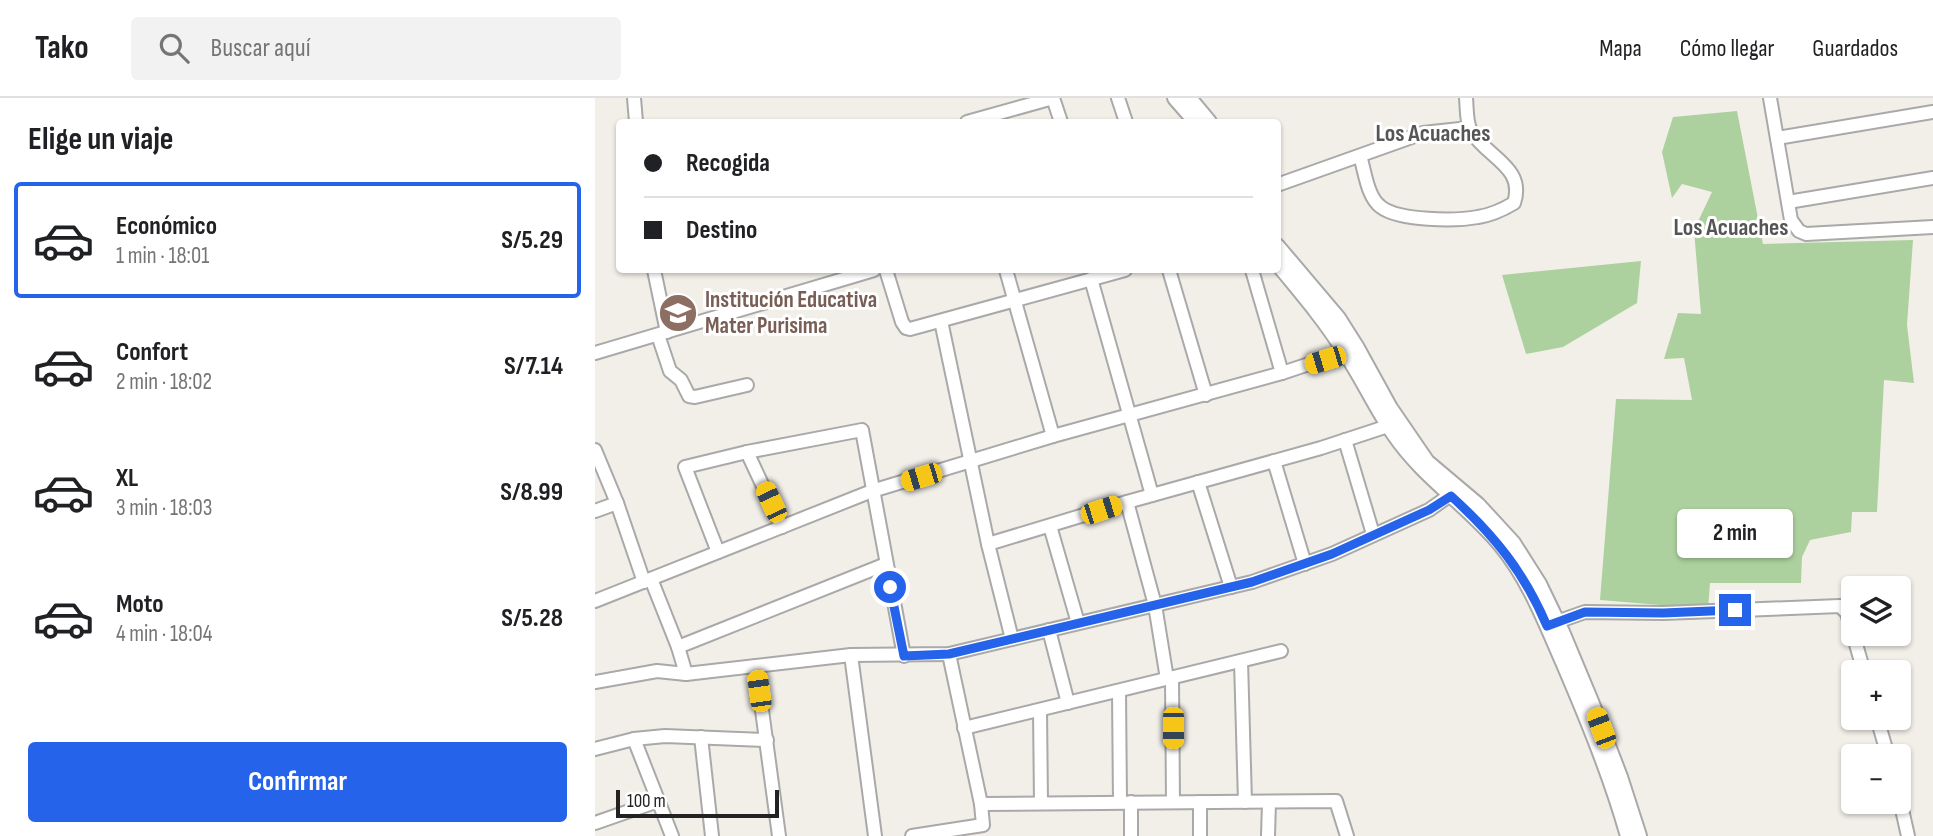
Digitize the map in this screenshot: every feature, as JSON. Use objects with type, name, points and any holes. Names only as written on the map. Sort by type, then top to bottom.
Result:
[{"type":"street","points":[[634,98],[636,119]]},
{"type":"street","points":[[978,119],[1053,98],[1060,119]]},
{"type":"street","points":[[1118,98],[1125,119]]},
{"type":"street","points":[[1175,98],[1193,119]]},
{"type":"street","points":[[1189,98],[1206,119]]},
{"type":"street","points":[[1360,156],[1372,195],[1381,207],[1425,219],[1478,217],[1514,203],[1517,185],[1513,174],[1469,128],[1466,98]]},
{"type":"street","points":[[1770,98],[1788,202],[1794,226],[1799,231],[1806,234],[1933,228]]},
{"type":"street","points":[[1777,138],[1933,112]]},
{"type":"street","points":[[1281,184],[1423,133],[1469,128]]},
{"type":"street","points":[[1788,202],[1933,178]]},
{"type":"street","points":[[1281,251],[1338,318],[1388,426],[1421,469],[1478,505],[1513,543],[1539,584],[1601,755],[1627,836]]},
{"type":"street","points":[[1281,268],[1352,351],[1427,462],[1455,492]]},
{"type":"street","points":[[654,273],[670,371],[681,380],[689,396],[695,397],[747,384]]},
{"type":"street","points":[[595,353],[864,273]]},
{"type":"street","points":[[887,273],[906,328],[941,321],[1114,273]]},
{"type":"street","points":[[1007,273],[1053,436]]},
{"type":"street","points":[[1170,273],[1206,395]]},
{"type":"street","points":[[1253,273],[1282,373]]},
{"type":"street","points":[[1091,279],[1151,495]]},
{"type":"street","points":[[941,321],[988,544],[1012,639]]},
{"type":"street","points":[[595,601],[872,491],[1053,436],[1206,395],[1352,351]]},
{"type":"street","points":[[988,544],[1388,426]]},
{"type":"street","points":[[718,552],[685,467],[862,430],[904,656]]},
{"type":"street","points":[[1345,440],[1373,534]]},
{"type":"street","points":[[595,450],[687,674]]},
{"type":"street","points":[[747,452],[782,527]]},
{"type":"street","points":[[1274,461],[1305,564]]},
{"type":"street","points":[[1198,482],[1231,587]]},
{"type":"street","points":[[595,682],[657,671],[687,674],[851,655],[949,654],[1231,587],[1305,564],[1429,510],[1455,492]]},
{"type":"street","points":[[1127,502],[1155,605],[1170,678],[1173,802]]},
{"type":"street","points":[[595,511],[617,503]]},
{"type":"street","points":[[1050,526],[1078,623]]},
{"type":"street","points":[[678,647],[885,564]]},
{"type":"street","points":[[1552,624],[1585,612],[1663,613],[1840,606],[1847,613],[1861,660]]},
{"type":"street","points":[[1552,624],[1620,777],[1639,836]]},
{"type":"street","points":[[1049,630],[1068,703]]},
{"type":"street","points":[[964,728],[1281,651]]},
{"type":"street","points":[[912,836],[983,825],[981,804],[949,654]]},
{"type":"street","points":[[851,655],[875,836]]},
{"type":"street","points":[[1241,661],[1245,802]]},
{"type":"street","points":[[756,666],[779,836]]},
{"type":"street","points":[[1119,691],[1125,802],[1131,836]]},
{"type":"street","points":[[1039,710],[1041,803]]},
{"type":"street","points":[[595,749],[634,739],[665,736],[767,740]]},
{"type":"street","points":[[701,737],[712,836]]},
{"type":"street","points":[[634,739],[672,836]]},
{"type":"street","points":[[595,823],[658,801]]},
{"type":"street","points":[[981,804],[1336,801],[1347,836]]},
{"type":"street","points":[[1200,802],[1200,836]]},
{"type":"street","points":[[1268,836],[1269,802]]},
{"type":"street","points":[[1903,814],[1908,836]]},
{"type":"green space","points":[[1737,111],[1763,244],[1913,240],[1907,325],[1914,383],[1884,380],[1877,512],[1852,512],[1851,532],[1810,540],[1802,557],[1801,583],[1710,583],[1708,609],[1600,600],[1616,399],[1692,400],[1684,358],[1664,359],[1678,313],[1701,314],[1694,230],[1712,192],[1682,184],[1672,198],[1662,152],[1673,117]]},
{"type":"green space","points":[[1641,261],[1637,303],[1563,347],[1526,354],[1502,275]]},
{"type":"place","name":"Institución Educativa Mater Purisima","points":[[678,313]]},
{"type":"district","name":"Los Acuaches","points":[[1433,133]]},
{"type":"district","name":"Los Acuaches","points":[[1731,227]]},
{"type":"route","points":[[890,587],[904,656],[949,654],[1252,582],[1332,554],[1429,510],[1451,496],[1500,544],[1519,570],[1547,626],[1585,612],[1735,610]]}]
